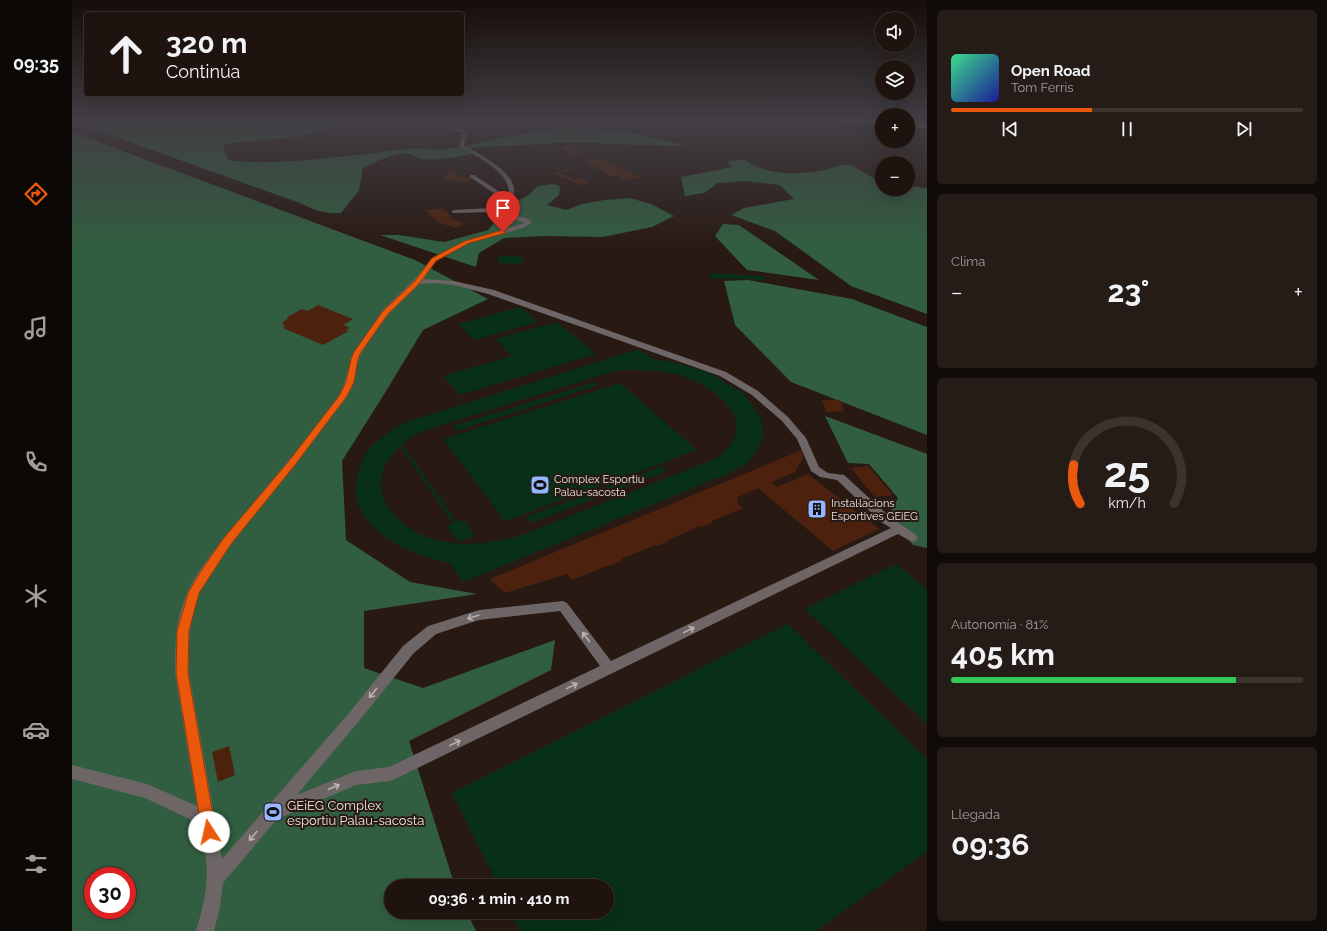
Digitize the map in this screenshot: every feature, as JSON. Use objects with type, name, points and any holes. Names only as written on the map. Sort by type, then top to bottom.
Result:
[{"type":"street","points":[[489,163],[510,180],[513,189],[509,199],[495,210]]},
{"type":"street","points":[[472,176],[498,192],[495,210]]},
{"type":"street","points":[[205,931],[215,893],[215,864],[182,673],[183,631],[194,593],[202,577],[227,541],[292,463],[343,396],[350,382],[354,359],[386,312],[417,282],[434,260],[448,251],[467,242],[521,227],[529,223],[526,220],[495,210],[454,212]]},
{"type":"street","points":[[417,282],[428,280],[456,282],[491,292],[701,365],[728,376],[750,390],[787,421],[801,438],[815,469],[829,477],[840,477],[885,520],[912,538]]},
{"type":"street","points":[[272,813],[356,778],[390,774],[898,529]]},
{"type":"street","points":[[215,880],[354,717],[408,650],[432,630],[479,615],[563,606],[609,668]]},
{"type":"street","points":[[72,772],[147,791],[207,819]]},
{"type":"green space","points":[[72,163],[156,163],[415,260],[488,299],[423,330],[342,461],[346,540],[410,582],[477,594],[364,611],[364,668],[423,688],[555,640],[551,670],[409,741],[453,879],[384,879],[384,919],[470,919],[476,931],[72,931]]},
{"type":"green space","points":[[190,163],[372,163],[363,168],[359,190],[341,213],[315,210],[300,203]]},
{"type":"green space","points":[[728,163],[751,163],[762,169],[783,173],[815,172],[849,165],[875,179],[875,196],[915,196],[915,187],[927,188],[927,314],[851,286],[775,231],[731,215],[744,208],[794,199],[780,185],[744,181],[718,183],[704,193],[685,196],[681,177],[733,167]]},
{"type":"green space","points":[[553,184],[560,186],[559,195],[547,205],[566,210],[582,204],[604,200],[630,198],[651,204],[674,216],[652,227],[603,237],[544,236],[504,238],[479,253],[476,267],[380,235],[399,235],[444,242],[488,230],[516,201],[526,197],[538,186]]},
{"type":"green space","points":[[723,224],[739,225],[819,280],[747,270],[715,236]]},
{"type":"green space","points":[[498,256],[523,257],[521,264],[498,263]]},
{"type":"green space","points":[[710,273],[764,276],[764,280],[710,278]]},
{"type":"green space","points":[[748,280],[852,299],[927,327],[927,435],[791,382],[735,325],[724,281]]},
{"type":"green space","points":[[520,307],[538,322],[474,340],[458,324]]},
{"type":"green space","points":[[557,322],[596,354],[460,395],[443,376],[512,356],[495,339]]},
{"type":"green space","points":[[639,349],[655,360],[669,361],[708,372],[743,393],[761,419],[764,434],[759,448],[749,462],[730,473],[463,582],[450,563],[417,554],[387,538],[366,518],[359,507],[356,493],[357,478],[361,464],[367,452],[385,435],[406,422]],"holes":[[[621,370],[656,371],[676,374],[691,379],[719,396],[729,408],[735,420],[736,432],[730,446],[715,459],[519,536],[501,540],[464,544],[428,538],[412,530],[398,520],[388,507],[382,493],[381,478],[387,462],[400,446],[453,523],[447,526],[458,542],[475,536],[464,520],[457,522],[402,444],[417,434],[432,428]]]},
{"type":"green space","points":[[595,382],[599,385],[457,431],[453,426]]},
{"type":"green space","name":"Complex Esportiu Palau-sacosta","points":[[620,383],[697,450],[505,521],[443,439]]},
{"type":"green space","points":[[825,416],[927,454],[927,548],[913,545],[889,514],[898,498],[869,464],[848,463]]},
{"type":"green space","points":[[662,466],[667,471],[531,523],[526,517]]},
{"type":"green space","points":[[896,564],[927,589],[927,724],[805,609]]},
{"type":"green space","points":[[788,624],[927,759],[927,852],[816,931],[520,931],[514,919],[614,919],[614,879],[495,879],[452,793]]},
{"type":"building","points":[[588,163],[610,163],[640,177],[626,180],[617,176],[611,176]]},
{"type":"building","points":[[569,169],[572,170],[559,173],[574,179],[580,178],[588,183],[582,185],[551,173]]},
{"type":"building","points":[[450,171],[459,172],[454,176],[472,178],[468,182],[441,179]]},
{"type":"building","points":[[442,208],[453,219],[464,224],[456,228],[437,222],[425,210]]},
{"type":"building","points":[[318,305],[353,319],[343,325],[350,328],[346,330],[349,331],[323,345],[283,328],[285,327],[282,323],[288,318],[287,317],[302,309],[308,311]]},
{"type":"building","points":[[822,400],[840,400],[844,411],[826,412]]},
{"type":"building","name":"Complex Esportiu Palau-sacosta","points":[[802,450],[803,458],[795,472],[772,482],[777,487],[808,474],[879,529],[833,551],[758,488],[738,497],[737,503],[743,508],[712,521],[713,522],[702,527],[700,526],[668,540],[669,541],[621,559],[623,560],[610,566],[609,565],[572,580],[567,574],[505,593],[490,579]]},
{"type":"building","points":[[868,466],[893,495],[875,497],[851,468]]},
{"type":"building","points":[[229,746],[235,775],[218,782],[212,752]]},
{"type":"place","name":"Complex Esportiu Palau-sacosta","points":[[540,485]]},
{"type":"place","name":"Instal·lacions Esportives GEiEG","points":[[817,509]]},
{"type":"place","name":"GEiEG Complex esportiu Palau-sacosta","points":[[273,812]]},
{"type":"route","points":[[209,832],[182,673],[181,654],[183,631],[186,614],[194,593],[202,577],[227,541],[292,463],[343,396],[350,382],[354,359],[386,312],[417,282],[434,260],[467,242],[503,232]]}]
